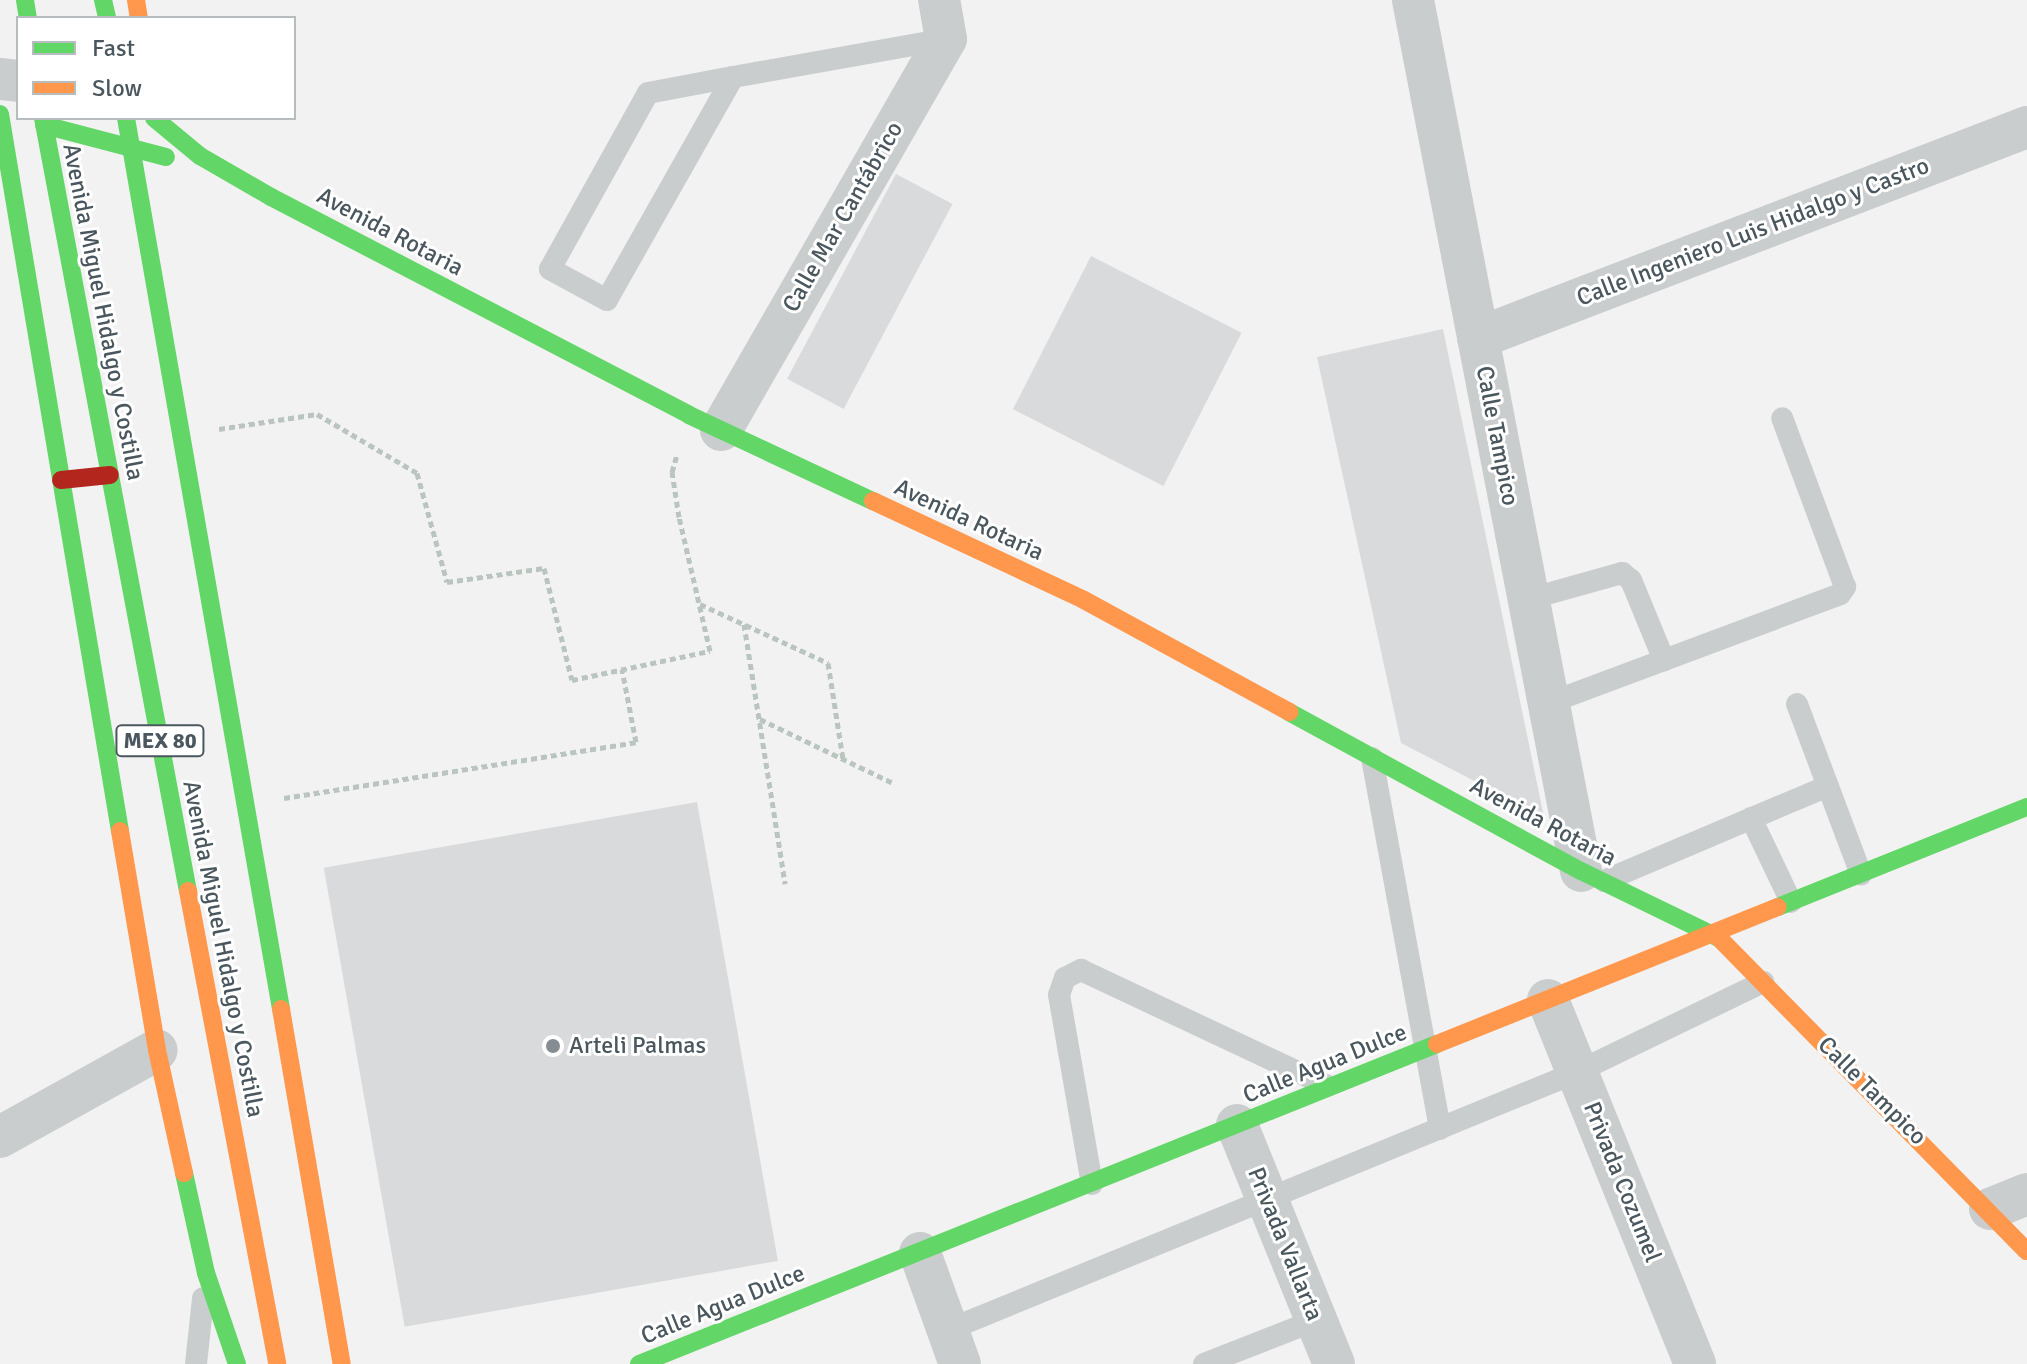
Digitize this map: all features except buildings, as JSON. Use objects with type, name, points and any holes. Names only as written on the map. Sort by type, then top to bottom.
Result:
[{"type":"main road","points":[[0,115],[157,1050],[206,1273],[237,1364]]},
{"type":"main road","name":"Avenida Miguel Hidalgo y Costilla","points":[[126,120],[342,1364]]},
{"type":"main road","points":[[154,120],[161,158]]},
{"type":"main road","name":"Avenida Rotaria","points":[[156,120],[200,156],[705,423],[1084,600],[1592,876],[1714,933]]},
{"type":"main road","points":[[43,122],[161,158],[200,156]]},
{"type":"main road","name":"Avenida Miguel Hidalgo y Costilla","points":[[43,122],[277,1364]]},
{"type":"main road","points":[[61,480],[110,475]]},
{"type":"main road","name":"Calle Agua Dulce","points":[[639,1364],[2027,807]]},
{"type":"main road","name":"Calle Tampico","points":[[1714,933],[1763,982],[2008,1201],[2027,1251]]},
{"type":"street","name":"Calle Tampico","points":[[1413,0],[1549,703],[1592,876]]},
{"type":"street","name":"Calle Mar Cantábrico","points":[[705,423],[942,19]]},
{"type":"street","name":"Calle Ingeniero Luis Hidalgo y Castro","points":[[1478,338],[2027,127]]},
{"type":"street","name":"Privada Cozumel","points":[[1548,1000],[1695,1364]]},
{"type":"street","points":[[0,1137],[157,1050]]},
{"type":"street","name":"Privada Vallarta","points":[[1237,1125],[1334,1364]]},
{"type":"street","points":[[920,1253],[954,1347]]},
{"type":"lane","points":[[733,77],[607,300],[550,269],[648,93],[733,77],[942,19]]},
{"type":"lane","points":[[1549,703],[1840,594],[1845,587],[1782,418]]},
{"type":"lane","points":[[1529,599],[1622,573],[1631,580],[1664,660]]},
{"type":"lane","points":[[1797,704],[1861,874]]},
{"type":"lane","points":[[1372,758],[1440,1129]]},
{"type":"lane","points":[[1592,876],[1751,818],[1828,786]]},
{"type":"lane","points":[[1751,818],[1791,902]]},
{"type":"lane","points":[[1092,1184],[1059,995],[1065,978],[1081,970],[1331,1088]]},
{"type":"lane","points":[[954,1347],[1268,1201],[1577,1072],[1763,982]]},
{"type":"lane","points":[[196,1364],[206,1273]]},
{"type":"lane","points":[[1204,1364],[1316,1320]]},
{"type":"path","points":[[183,435],[317,414],[417,473],[447,582],[544,568],[572,680],[710,651],[672,472],[705,423]]},
{"type":"path","points":[[699,603],[828,663],[843,759]]},
{"type":"path","points":[[744,624],[785,884]]},
{"type":"path","points":[[246,804],[636,742],[622,669]]},
{"type":"path","points":[[759,719],[895,784]]},
{"type":"traffic: fast","points":[[25,0],[28,16]]},
{"type":"traffic: fast","points":[[103,0],[107,16]]},
{"type":"traffic: fast","points":[[0,114],[120,831]]},
{"type":"traffic: fast","points":[[43,120],[188,891]]},
{"type":"traffic: fast","points":[[126,120],[281,1009]]},
{"type":"traffic: fast","points":[[156,120],[200,156],[271,197],[689,415],[873,501]]},
{"type":"traffic: fast","points":[[44,125],[166,157]]},
{"type":"traffic: fast","points":[[1289,712],[1581,871],[1719,938]]},
{"type":"traffic: fast","points":[[1778,907],[2027,807]]},
{"type":"traffic: fast","points":[[639,1364],[1437,1044]]},
{"type":"traffic: fast","points":[[184,1173],[206,1273],[237,1364]]},
{"type":"traffic: slow","points":[[136,0],[139,16]]},
{"type":"traffic: slow","points":[[873,501],[1084,600],[1289,712]]},
{"type":"traffic: slow","points":[[120,831],[157,1050],[184,1173]]},
{"type":"traffic: slow","points":[[188,891],[277,1364]]},
{"type":"traffic: slow","points":[[1437,1044],[1778,907]]},
{"type":"traffic: slow","points":[[1719,938],[2027,1251]]},
{"type":"traffic: slow","points":[[281,1009],[342,1364]]},
{"type":"traffic: jam","points":[[61,480],[110,475]]},
{"type":"place","name":"Arteli Palmas","points":[[553,1046]]}]
